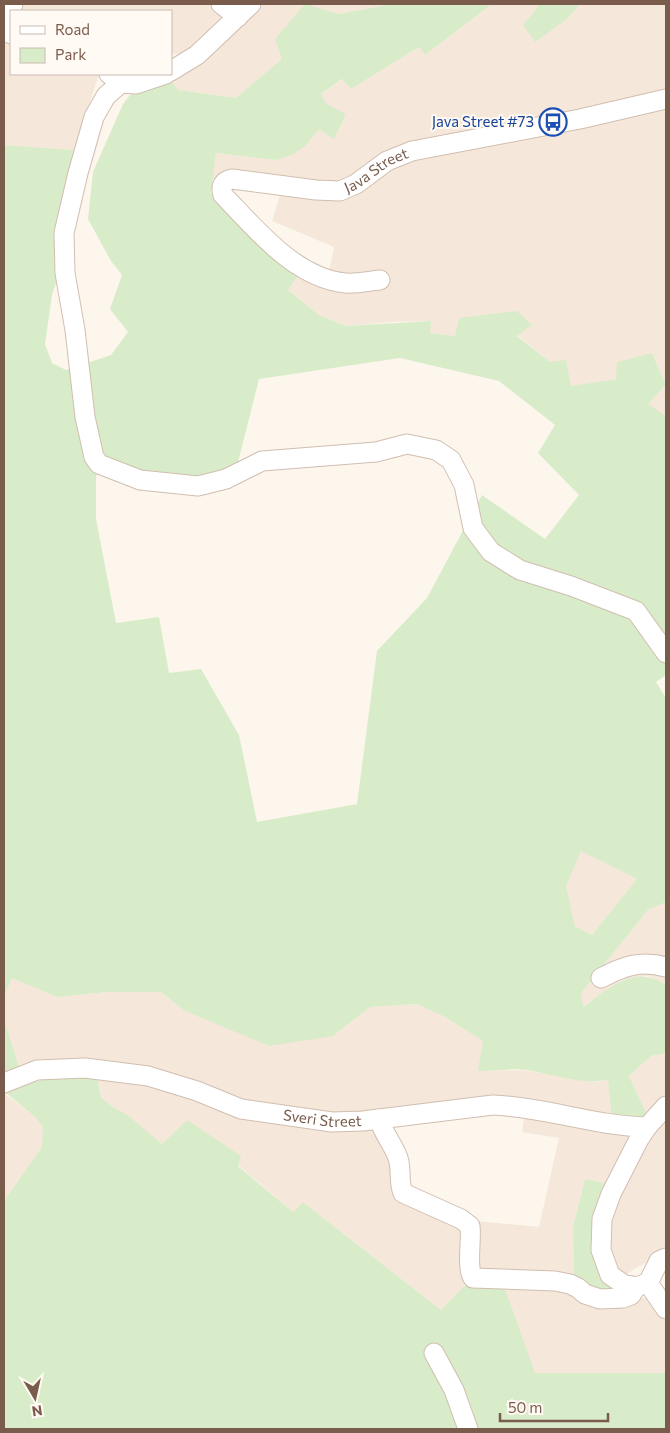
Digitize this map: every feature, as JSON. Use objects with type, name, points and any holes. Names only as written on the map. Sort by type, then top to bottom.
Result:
[{"type":"street","points":[[221,4],[244,10]]},
{"type":"street","points":[[10,10],[6,19],[10,33]]},
{"type":"street","points":[[172,69],[197,55],[244,10]]},
{"type":"street","points":[[163,75],[136,84],[115,79],[94,117],[64,233],[66,273],[86,418],[94,457],[99,464],[140,480],[198,486],[226,479],[262,461],[376,452],[407,444],[436,450],[451,460],[464,485],[473,528],[492,552],[520,570],[571,586],[636,611],[666,653]]},
{"type":"street","name":"Java Street","points":[[380,280],[346,283],[313,274],[280,253],[223,195],[223,184],[226,180],[232,179],[316,190],[340,191],[356,184],[387,161],[412,151],[580,120],[666,99]]},
{"type":"street","points":[[600,978],[618,969],[644,963],[666,967]]},
{"type":"street","name":"Sveri Street","points":[[4,1083],[37,1070],[85,1068],[148,1076],[197,1091],[241,1109],[332,1122],[379,1119],[493,1105],[514,1106],[627,1126],[647,1127]]},
{"type":"street","points":[[666,1106],[639,1139],[611,1194],[602,1219],[600,1236],[600,1250],[610,1275],[624,1284],[642,1285],[666,1309]]},
{"type":"street","points":[[379,1119],[398,1159],[401,1173],[400,1184],[403,1193],[461,1219],[470,1226],[469,1273],[473,1278],[555,1281],[570,1284],[585,1294],[600,1299],[623,1298],[642,1285],[658,1261],[666,1258]]},
{"type":"street","points":[[434,1353],[454,1390],[468,1429]]},
{"type":"shaded area","points":[[4,4],[209,4],[227,17],[182,54],[172,54],[172,10],[10,10],[10,75],[99,75],[74,150],[4,145]]},
{"type":"shaded area","points":[[257,4],[304,4],[283,59],[236,98],[179,90],[167,77],[172,75],[172,73]]},
{"type":"shaded area","points":[[304,4],[391,4],[339,14]]},
{"type":"shaded area","points":[[492,4],[536,4],[538,7],[567,19],[580,4],[666,4],[666,90],[408,146],[336,187],[212,180],[216,153],[276,160],[305,146],[319,129],[327,104],[321,94],[343,79],[351,89],[419,47],[425,55]]},
{"type":"shaded area","points":[[666,108],[666,385],[652,353],[616,379],[571,387],[550,362],[517,335],[455,336],[429,333],[431,321],[346,326],[319,315],[288,290],[298,276],[334,291],[355,293],[379,287],[329,273],[334,247],[272,221],[280,195],[327,200],[347,196],[394,164]]},
{"type":"shaded area","points":[[666,386],[666,416],[647,404]]},
{"type":"shaded area","points":[[581,850],[637,879],[592,935],[575,926],[565,886]]},
{"type":"shaded area","points":[[666,902],[666,985],[647,976],[622,980],[582,1007],[581,993],[648,910]]},
{"type":"shaded area","points":[[12,977],[57,997],[108,992],[161,992],[185,1011],[333,1036],[370,1007],[417,1004],[445,1017],[484,1041],[479,1071],[523,1070],[598,1082],[608,1080],[612,1120],[503,1099],[368,1117],[244,1105],[182,1081],[36,1064],[19,1067],[4,1019],[4,997]]},
{"type":"shaded area","points":[[666,1053],[666,1099],[647,1115],[629,1076],[651,1056]]},
{"type":"shaded area","points":[[97,1077],[153,1084],[374,1126],[394,1159],[393,1192],[464,1228],[464,1286],[441,1310],[303,1202],[293,1212],[187,1121],[162,1144],[101,1097]]},
{"type":"shaded area","points":[[4,1093],[35,1117],[43,1127],[43,1147],[4,1201]]},
{"type":"shaded area","points":[[525,1111],[632,1131],[634,1139],[609,1184],[585,1179],[573,1227],[574,1276],[479,1271],[474,1267],[477,1221],[539,1227],[559,1138],[522,1132]]},
{"type":"shaded area","points":[[666,1118],[666,1251],[621,1277],[610,1264],[607,1221],[628,1167]]},
{"type":"shaded area","points":[[503,1283],[649,1298],[661,1310],[666,1325],[666,1373],[534,1373]]},
{"type":"green space","points":[[305,4],[339,14],[391,4],[492,4],[425,55],[419,47],[351,89],[342,79],[321,94],[327,104],[346,114],[334,139],[319,129],[305,146],[292,155],[276,160],[216,153],[211,193],[222,206],[298,276],[288,290],[319,315],[346,326],[431,321],[430,333],[455,336],[459,318],[517,311],[532,325],[517,336],[550,362],[566,360],[571,386],[616,379],[617,362],[652,353],[666,385],[648,404],[666,416],[666,675],[656,682],[666,698],[666,902],[648,910],[581,993],[583,1007],[612,986],[632,978],[654,979],[666,985],[666,1053],[651,1056],[629,1076],[647,1115],[637,1119],[612,1120],[608,1080],[577,1080],[520,1069],[478,1071],[483,1041],[445,1017],[417,1004],[370,1007],[333,1036],[269,1046],[185,1011],[161,992],[108,992],[57,997],[12,978],[4,997],[4,145],[74,150],[54,262],[59,273],[52,295],[45,344],[52,363],[66,370],[111,355],[128,332],[110,309],[122,275],[111,261],[88,219],[93,172],[123,104],[134,90],[167,77],[179,90],[236,98],[282,59],[275,39]],"holes":[[[400,358],[499,381],[555,425],[538,453],[579,495],[545,539],[482,495],[427,598],[377,651],[357,804],[257,822],[239,735],[201,669],[169,673],[159,617],[116,623],[96,519],[96,475],[233,482],[259,379]],[[581,851],[637,879],[592,935],[575,926],[566,886]]]},
{"type":"green space","points":[[536,4],[580,4],[567,19],[535,42],[523,25],[538,7]]},
{"type":"green space","points":[[4,1019],[19,1067],[4,1076]]},
{"type":"green space","points":[[56,1077],[97,1077],[101,1097],[130,1117],[162,1144],[187,1120],[241,1156],[238,1166],[293,1212],[303,1202],[441,1310],[464,1286],[503,1283],[535,1373],[666,1373],[666,1429],[4,1429],[4,1201],[42,1147],[43,1127],[35,1117],[6,1093],[28,1083]]},
{"type":"green space","points":[[585,1179],[609,1184],[594,1231],[627,1291],[588,1289],[574,1276],[573,1227]]},
{"type":"place","name":"Java Street #73","points":[[553,122]]}]
